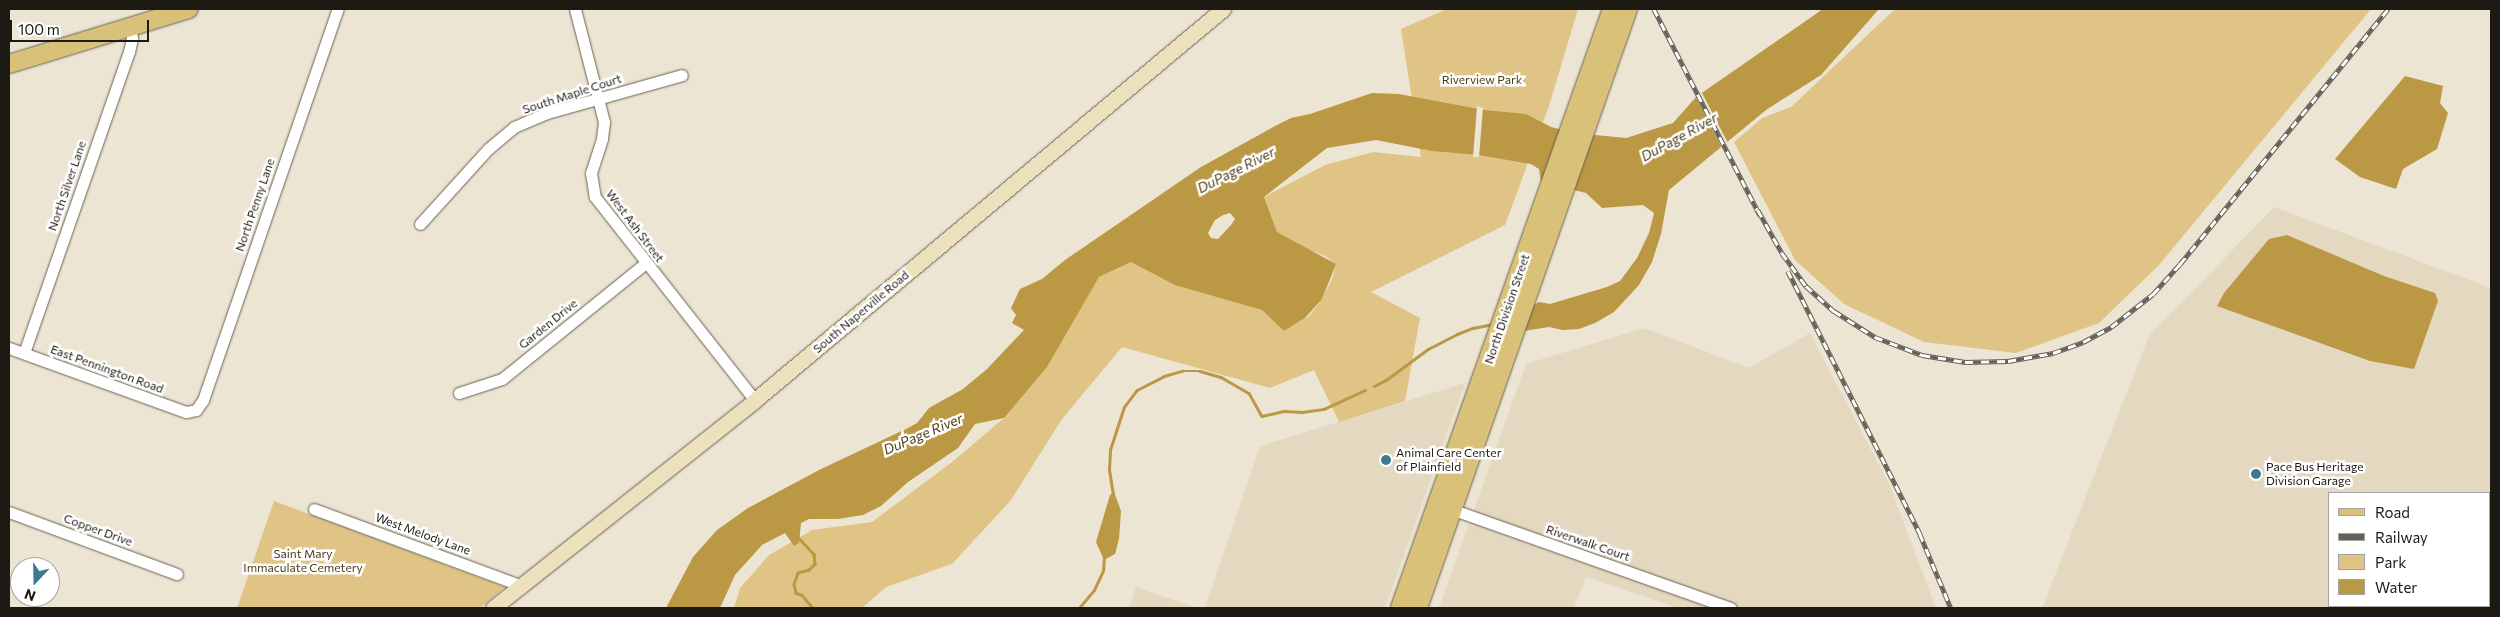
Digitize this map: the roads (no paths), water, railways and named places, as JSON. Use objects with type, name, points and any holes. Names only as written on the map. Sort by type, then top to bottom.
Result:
[{"type":"main road","points":[[9,64],[189,9]]},
{"type":"main road","name":"South Naperville Road","points":[[493,608],[755,400],[1223,9]]},
{"type":"main road","name":"North Division Street","points":[[1581,120],[1612,9]]},
{"type":"main road","name":"North Division Street","points":[[1400,608],[1506,312],[1549,211],[1581,120],[1628,9]]},
{"type":"main road","name":"North Division Street","points":[[1418,608],[1454,510],[1525,303],[1549,211]]},
{"type":"street","name":"North Penny Lane","points":[[196,410],[203,400],[338,9]]},
{"type":"street","name":"West Ash Street","points":[[575,9],[604,122],[604,132],[592,164],[592,189],[595,197],[755,400]]},
{"type":"street","name":"North Silver Lane","points":[[24,353],[129,52],[132,38],[130,27]]},
{"type":"street","name":"South Maple Court","points":[[420,224],[488,149],[514,127],[547,113],[682,75]]},
{"type":"street","name":"Garden Drive","points":[[459,393],[502,379],[646,263]]},
{"type":"street","name":"East Pennington Road","points":[[9,348],[186,412],[192,413],[196,410]]},
{"type":"street","name":"Riverwalk Court","points":[[1437,504],[1731,608]]},
{"type":"street","name":"West Melody Lane","points":[[314,509],[522,586]]},
{"type":"street","name":"Copper Drive","points":[[9,512],[177,574]]},
{"type":"water","name":"DuPage River","points":[[1823,9],[1879,9],[1821,75],[1766,110],[1669,190],[1661,234],[1652,262],[1639,285],[1614,312],[1595,323],[1579,329],[1563,330],[1549,327],[1524,331],[1534,305],[1539,302],[1550,304],[1607,287],[1620,281],[1637,258],[1649,233],[1654,213],[1643,205],[1602,208],[1586,193],[1541,182],[1539,169],[1531,164],[1479,155],[1432,151],[1376,140],[1327,148],[1264,197],[1277,232],[1336,264],[1322,299],[1305,318],[1284,331],[1262,310],[1175,285],[1131,262],[1099,277],[1047,367],[1004,418],[975,424],[958,448],[908,482],[881,506],[863,515],[838,519],[809,519],[801,523],[799,543],[794,546],[785,533],[762,545],[735,575],[720,608],[666,608],[693,557],[717,530],[748,508],[819,470],[917,423],[929,408],[963,389],[987,369],[1024,330],[1012,323],[1016,315],[1011,308],[1020,289],[1042,279],[1065,260],[1201,167],[1291,118],[1310,114],[1372,93],[1399,94],[1484,110],[1526,114],[1551,127],[1575,133],[1626,138],[1673,123],[1696,97]],"holes":[[[1230,213],[1235,219],[1218,239],[1211,238],[1208,233],[1215,220]]]},
{"type":"water","points":[[2405,76],[2443,86],[2440,103],[2448,113],[2437,149],[2403,169],[2396,189],[2360,177],[2335,159]]},
{"type":"water","points":[[2287,235],[2384,276],[2435,293],[2438,301],[2414,369],[2370,361],[2217,306],[2224,293],[2269,239]]},
{"type":"water","points":[[1114,492],[1121,511],[1119,539],[1115,554],[1104,560],[1096,542],[1110,495]]},
{"type":"waterway","points":[[1374,386],[1386,380],[1428,349],[1457,334],[1493,324]]},
{"type":"waterway","points":[[1113,495],[1109,470],[1110,450],[1124,407],[1137,390],[1164,376],[1182,371],[1200,371],[1221,377],[1249,393],[1262,416],[1284,411],[1302,412],[1324,409],[1365,390]]},
{"type":"waterway","points":[[797,536],[814,554],[815,564],[809,570],[798,573],[794,584],[796,593],[802,595],[813,608]]},
{"type":"waterway","points":[[1079,608],[1094,590],[1103,571],[1104,557]]},
{"type":"railway","points":[[1654,9],[1760,215]]},
{"type":"railway","points":[[1758,210],[1782,253],[1806,286],[1834,311],[1875,337],[1922,355],[1965,362],[2008,361],[2053,353],[2083,342],[2111,327],[2153,294],[2180,264],[2388,9]]},
{"type":"railway","points":[[1788,271],[1920,534],[1951,608]]},
{"type":"place","name":"Animal Care Center of Plainfield","points":[[1386,460]]},
{"type":"place","name":"Pace Bus Heritage Division Garage","points":[[2256,474]]},
{"type":"park label","name":"Riverview Park","points":[[1482,80]]},
{"type":"park label","name":"Saint Mary Immaculate Cemetery","points":[[303,561]]}]
